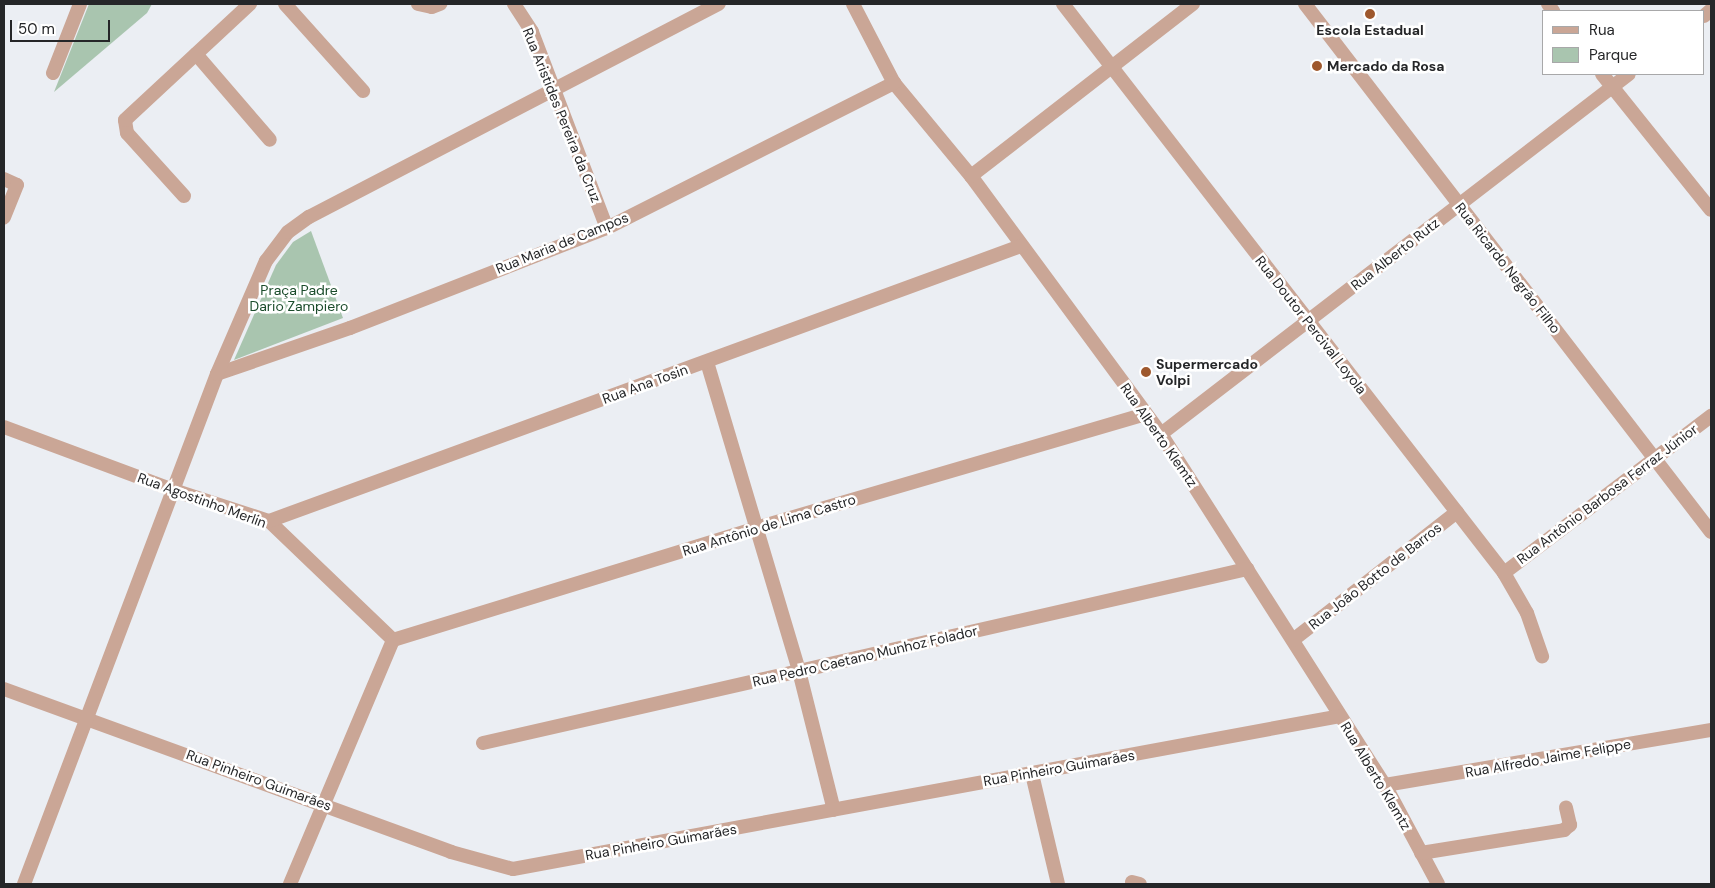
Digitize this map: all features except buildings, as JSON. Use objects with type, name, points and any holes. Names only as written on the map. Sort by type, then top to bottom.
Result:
[{"type":"street","points":[[53,73],[80,4]]},
{"type":"street","points":[[184,196],[127,133],[125,120],[250,4]]},
{"type":"street","points":[[286,4],[363,91]]},
{"type":"street","points":[[418,4],[432,7],[440,4]]},
{"type":"street","name":"Rua Aristides Pereira da Cruz","points":[[514,4],[532,32],[607,228]]},
{"type":"street","points":[[24,884],[216,374],[266,260],[288,232],[309,217],[719,4]]},
{"type":"street","name":"Rua Alberto Klemtz","points":[[853,4],[894,83],[971,176],[1161,434],[1385,786],[1438,884]]},
{"type":"street","name":"Rua Doutor Percival Loyola","points":[[1063,4],[1504,573],[1527,612],[1542,656]]},
{"type":"street","points":[[971,176],[1192,4]]},
{"type":"street","name":"Rua Ricardo Negrão Filho","points":[[1305,4],[1711,532]]},
{"type":"street","points":[[196,54],[270,140]]},
{"type":"street","points":[[1603,75],[1711,210]]},
{"type":"street","name":"Rua Alberto Rutz","points":[[1161,434],[1628,75]]},
{"type":"street","name":"Rua Maria de Campos","points":[[216,374],[350,328],[607,228],[894,83]]},
{"type":"street","points":[[4,218],[10,182]]},
{"type":"street","name":"Rua Ana Tosin","points":[[269,521],[1021,246]]},
{"type":"street","points":[[707,362],[799,671],[834,810]]},
{"type":"street","name":"Rua Antônio de Lima Castro","points":[[393,640],[756,528],[1146,414]]},
{"type":"street","name":"Rua Antônio Barbosa Ferraz Júnior","points":[[1504,573],[1711,416]]},
{"type":"street","name":"Rua Agostinho Merlin","points":[[4,427],[173,490],[269,521],[393,640]]},
{"type":"street","name":"Rua João Botto de Barros","points":[[1293,640],[1457,512]]},
{"type":"street","name":"Rua Pedro Caetano Munhoz Folador","points":[[483,743],[1248,569]]},
{"type":"street","points":[[290,884],[393,640]]},
{"type":"street","name":"Rua Pinheiro Guimarães","points":[[4,689],[323,803],[451,852],[513,869],[1340,716]]},
{"type":"street","name":"Rua Alfredo Jaime Felippe","points":[[1385,786],[1711,730]]},
{"type":"street","points":[[1032,774],[1058,884]]},
{"type":"street","points":[[1421,853],[1564,830],[1570,825],[1566,806]]},
{"type":"green space","points":[[89,4],[152,4],[147,13],[54,92]]},
{"type":"green space","name":"Praça Padre Dario Zampiero","points":[[311,231],[343,318],[234,360],[276,265],[293,242]]},
{"type":"place","name":"Escola Estadual","points":[[1370,14]]},
{"type":"place","name":"Mercado da Rosa","points":[[1317,66]]},
{"type":"place","name":"Supermercado Volpi","points":[[1146,372]]}]
